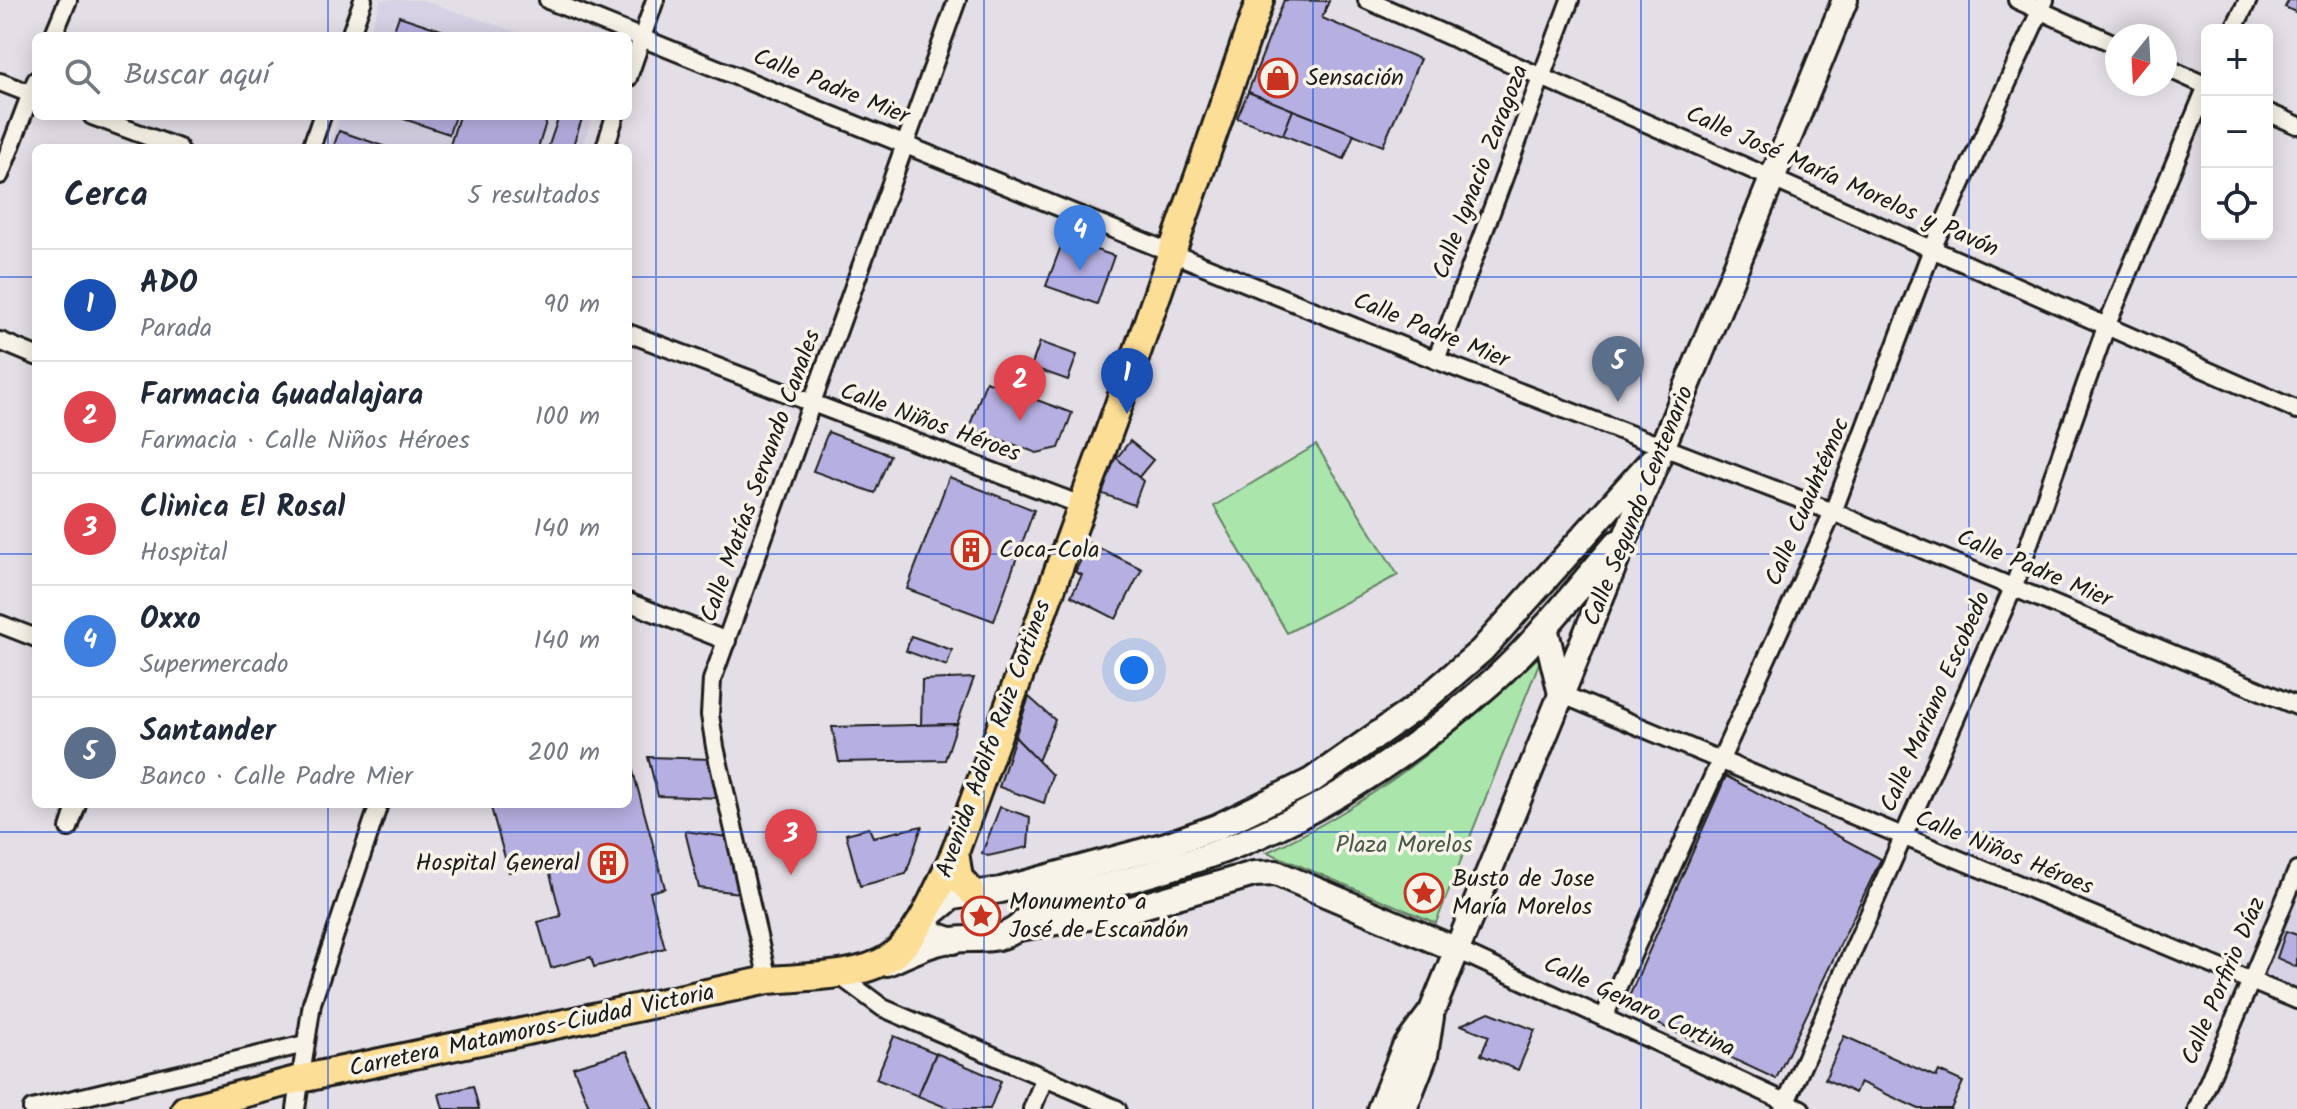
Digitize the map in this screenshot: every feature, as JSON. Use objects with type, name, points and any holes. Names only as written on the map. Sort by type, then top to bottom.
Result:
[{"type":"main road","name":"Avenida Adolfo Ruiz Cortines","points":[[881,965],[904,947],[924,920],[955,852],[1174,251],[1260,0]]},
{"type":"main road","points":[[955,852],[959,878],[972,892]]},
{"type":"main road","name":"Carretera Matamoros-Ciudad Victoria","points":[[185,1109],[298,1097],[768,980],[840,976],[881,965]]},
{"type":"street","points":[[55,32],[68,0]]},
{"type":"street","points":[[351,32],[363,0]]},
{"type":"street","name":"Calle Padre Mier","points":[[548,0],[629,32]]},
{"type":"street","points":[[632,66],[655,0]]},
{"type":"street","name":"Calle Matías Servando Canales","points":[[768,980],[710,715],[712,680],[957,0]]},
{"type":"street","name":"Calle José María Morelos y Pavón","points":[[1367,0],[2297,410]]},
{"type":"street","name":"Calle Ignacio Zaragoza","points":[[1436,360],[1570,0]]},
{"type":"street","name":"Calle Segundo Centenario","points":[[1404,1109],[1425,1055],[1432,1011],[1845,0]]},
{"type":"street","points":[[2017,0],[2043,6],[2105,39]]},
{"type":"street","points":[[2236,24],[2248,0]]},
{"type":"street","name":"Calle Cuauhtémoc","points":[[1604,1017],[1833,512],[1932,249],[2043,6]]},
{"type":"street","name":"Calle Padre Mier","points":[[632,33],[1436,360],[1833,512],[2297,706]]},
{"type":"street","points":[[2177,72],[2201,83]]},
{"type":"street","points":[[0,82],[32,90]]},
{"type":"street","points":[[0,175],[32,95]]},
{"type":"street","name":"Calle Mariano Escobedo","points":[[1790,1107],[1902,837],[2014,586],[2106,327],[2203,96]]},
{"type":"street","points":[[2273,115],[2297,125]]},
{"type":"street","points":[[103,120],[168,144]]},
{"type":"street","points":[[312,144],[321,120]]},
{"type":"street","points":[[606,144],[614,120]]},
{"type":"street","name":"Calle Niños Héroes","points":[[632,335],[1081,505]]},
{"type":"street","points":[[0,341],[32,354]]},
{"type":"street","points":[[953,941],[935,935],[924,920],[943,901],[972,892],[1001,890],[1166,845],[1217,827],[1311,781],[1362,747],[1415,708],[1482,650],[1664,447]]},
{"type":"street","points":[[1019,928],[1031,905],[1143,877],[1210,855],[1268,831],[1380,770],[1496,678],[1545,627],[1631,526]]},
{"type":"street","points":[[632,604],[727,641]]},
{"type":"street","points":[[0,624],[32,636]]},
{"type":"street","points":[[1545,627],[1561,694]]},
{"type":"street","name":"Calle Niños Héroes","points":[[1561,694],[2297,1000]]},
{"type":"street","points":[[1362,747],[1380,770]]},
{"type":"street","points":[[69,828],[76,808]]},
{"type":"street","points":[[314,1109],[298,1097],[312,1003],[378,808]]},
{"type":"street","name":"Calle Porfirio Díaz","points":[[2197,1109],[2297,871]]},
{"type":"street","points":[[881,965],[940,942],[992,939],[1019,928],[1121,912],[1254,874],[1276,873],[1457,950]]},
{"type":"street","points":[[1001,890],[1022,897],[1031,905]]},
{"type":"street","name":"Calle Genaro Cortina","points":[[1457,950],[1790,1107]]},
{"type":"street","points":[[840,976],[883,1008],[1117,1109]]},
{"type":"street","name":"Calle Segundo Centenario","points":[[1380,1109],[1404,1049],[1432,1011]]},
{"type":"street","points":[[32,1109],[305,1044]]},
{"type":"street","points":[[1032,1109],[1044,1079]]},
{"type":"shaded area","points":[[381,0],[422,0],[516,32],[369,32]]},
{"type":"shaded area","points":[[338,120],[592,120],[582,144],[330,144]]},
{"type":"shaded area","points":[[2297,891],[2297,1000],[2254,982]]},
{"type":"green space","points":[[1316,445],[1398,575],[1287,633],[1214,506]]},
{"type":"green space","name":"Plaza Morelos","points":[[1543,653],[1436,923],[1267,852],[1306,833],[1379,789],[1447,738]]},
{"type":"building","points":[[1284,0],[1329,1],[1322,18],[1420,59],[1383,146],[1248,92]]},
{"type":"building","points":[[2289,0],[2297,0],[2297,13],[2285,7]]},
{"type":"building","points":[[399,16],[447,32],[393,32]]},
{"type":"building","points":[[1248,92],[1293,110],[1283,135],[1237,118]]},
{"type":"building","points":[[1293,110],[1354,134],[1344,159],[1283,135]]},
{"type":"building","points":[[407,120],[454,120],[449,134]]},
{"type":"building","points":[[458,120],[547,120],[539,144],[450,144]]},
{"type":"building","points":[[558,120],[582,120],[573,144],[549,144]]},
{"type":"building","points":[[339,131],[377,144],[334,144]]},
{"type":"building","points":[[1069,225],[1095,235],[1090,248],[1114,256],[1097,304],[1046,286]]},
{"type":"building","points":[[1040,342],[1077,355],[1068,380],[1031,367]]},
{"type":"building","points":[[986,381],[1072,413],[1059,448],[1037,453],[969,428]]},
{"type":"building","points":[[828,432],[890,455],[875,493],[813,471]]},
{"type":"building","points":[[1130,441],[1153,460],[1138,478],[1116,459]]},
{"type":"building","points":[[1112,454],[1143,481],[1134,505],[1100,493]]},
{"type":"building","name":"Coca-Cola","points":[[949,477],[1034,510],[994,621],[907,589]]},
{"type":"building","points":[[1089,543],[1142,569],[1116,619],[1071,596],[1082,575],[1075,572]]},
{"type":"building","points":[[911,636],[952,650],[947,666],[906,651]]},
{"type":"building","points":[[974,678],[957,724],[921,725],[922,680]]},
{"type":"building","points":[[1029,697],[1055,720],[1038,761],[1015,737]]},
{"type":"building","points":[[957,724],[945,760],[839,762],[832,727]]},
{"type":"building","points":[[1015,737],[1052,775],[1044,803],[999,787]]},
{"type":"building","points":[[648,757],[713,759],[723,798],[658,796]]},
{"type":"building","name":"Hospital General","points":[[632,768],[665,888],[650,892],[665,948],[594,967],[591,957],[551,968],[538,922],[561,916],[549,870],[560,867],[557,859],[509,872],[491,808],[632,808]]},
{"type":"building","points":[[1726,776],[1881,859],[1776,1079],[1624,1008]]},
{"type":"building","points":[[1000,807],[1030,817],[1028,847],[988,856],[982,853]]},
{"type":"building","points":[[922,826],[906,874],[860,886],[846,834],[869,828],[873,837]]},
{"type":"building","points":[[685,831],[734,838],[748,894],[699,888]]},
{"type":"building","points":[[2286,931],[2297,935],[2297,967],[2277,958]]},
{"type":"building","points":[[1489,1012],[1535,1030],[1518,1070],[1481,1055],[1489,1036],[1461,1025]]},
{"type":"building","points":[[894,1036],[936,1053],[918,1096],[876,1079]]},
{"type":"building","points":[[1844,1036],[1936,1077],[1939,1071],[1963,1082],[1951,1109],[1919,1109],[1860,1082],[1855,1093],[1825,1079]]},
{"type":"building","points":[[627,1051],[653,1109],[590,1109],[573,1067]]},
{"type":"building","points":[[936,1053],[1001,1081],[990,1109],[950,1109],[918,1096]]},
{"type":"building","points":[[473,1086],[479,1109],[443,1109],[439,1094]]},
{"type":"place","name":"Sensación","points":[[1278,78]]},
{"type":"place","name":"Oxxo","points":[[1080,271]]},
{"type":"place","name":"Santander","points":[[1618,402]]},
{"type":"place","name":"ADO","points":[[1127,414]]},
{"type":"place","name":"Farmacia Guadalajara","points":[[1020,421]]},
{"type":"place","name":"Coca-Cola","points":[[971,550]]},
{"type":"place","name":"Hospital General","points":[[608,863]]},
{"type":"place","name":"Clinica El Rosal","points":[[791,875]]},
{"type":"place","name":"Busto de Jose María Morelos","points":[[1424,893]]},
{"type":"place","name":"Monumento a José de Escandón","points":[[981,916]]}]
